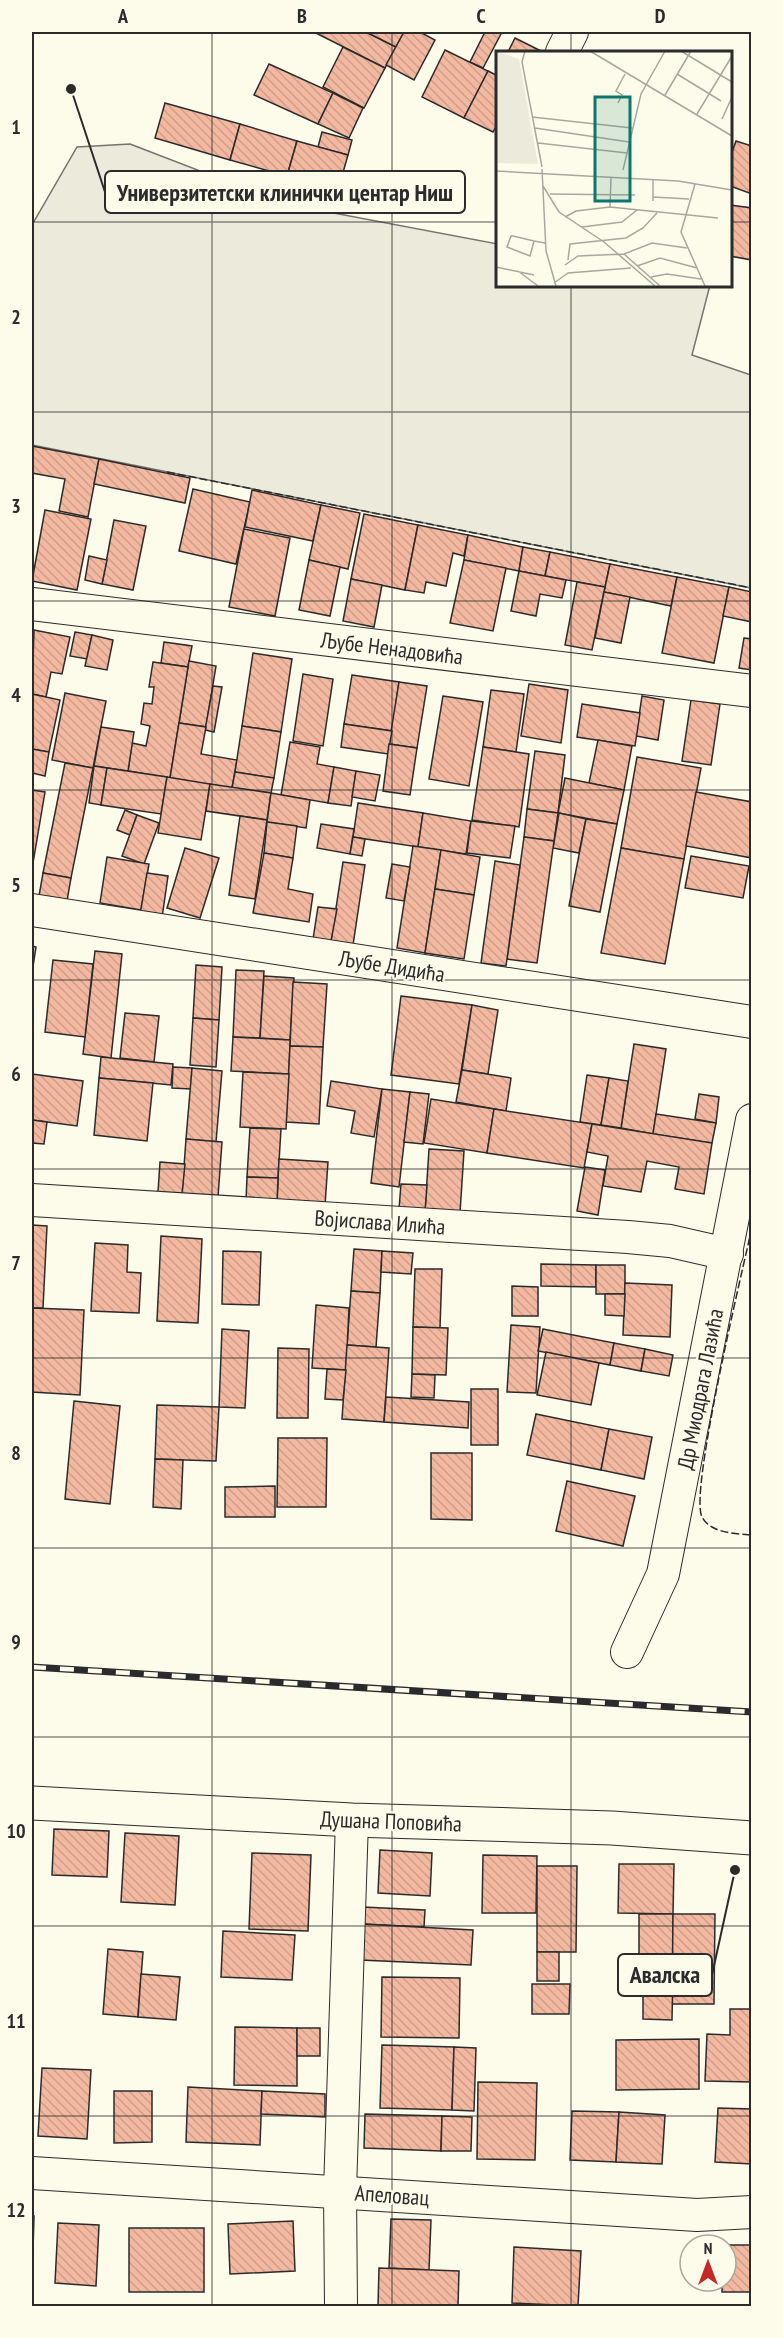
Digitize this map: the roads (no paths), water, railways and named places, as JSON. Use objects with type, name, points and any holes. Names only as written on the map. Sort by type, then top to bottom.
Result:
[{"type":"street","points":[[562,51],[572,32]]},
{"type":"street","name":"Љубе Ненадовића","points":[[32,604],[752,691]]},
{"type":"street","name":"Љубе Дидића","points":[[32,910],[752,1022]]},
{"type":"street","name":"Др Миодрага Лазића","points":[[627,1652],[663,1575],[752,1120]]},
{"type":"street","name":"Војислава Илића","points":[[32,1200],[628,1237],[670,1241],[727,1254]]},
{"type":"street","name":"Душана Поповића","points":[[32,1803],[352,1820],[612,1828],[752,1838]]},
{"type":"street","points":[[340,2307],[340,2191],[352,1820]]},
{"type":"street","name":"Апеловац","points":[[32,2173],[697,2215],[752,2212]]},
{"type":"railway","points":[[32,1667],[752,1712]]},
{"type":"place","name":"Универзитетски клинички центар Ниш","points":[[71,89]]},
{"type":"place","name":"Авалска","points":[[735,1870]]}]
